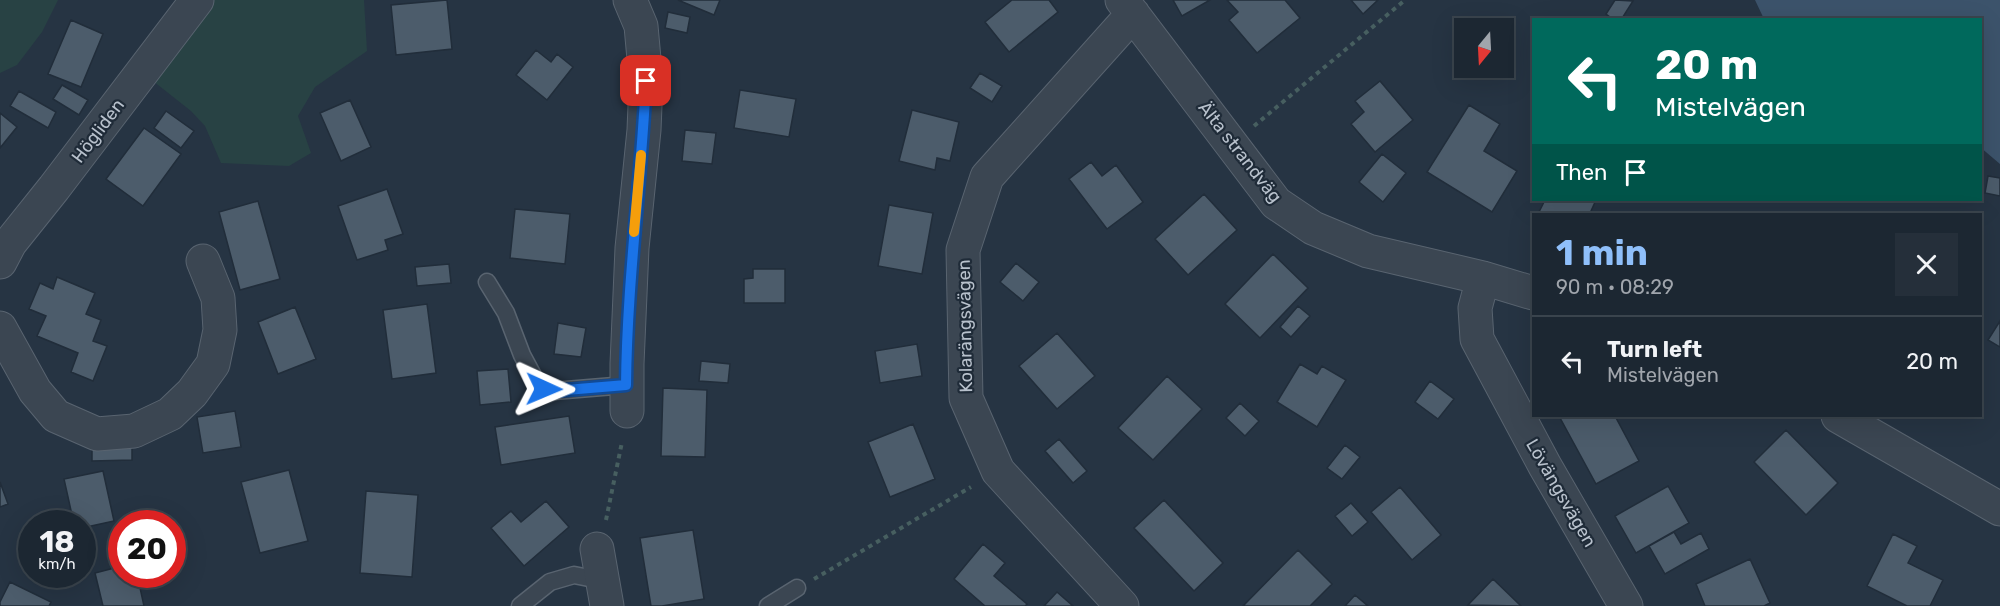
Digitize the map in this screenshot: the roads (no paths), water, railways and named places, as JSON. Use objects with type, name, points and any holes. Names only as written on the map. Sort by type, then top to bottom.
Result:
[{"type":"street","name":"Högliden","points":[[0,262],[10,243],[197,0]]},
{"type":"street","points":[[627,398],[632,248],[644,130],[646,81],[641,26],[630,0]]},
{"type":"street","name":"Älta strandväg","points":[[1127,7],[1276,202],[1312,228],[1368,251],[1483,278],[1532,293]]},
{"type":"street","name":"Kolarängsvägen","points":[[1122,606],[998,471],[966,398],[963,250],[987,177],[1127,7]]},
{"type":"street","points":[[0,327],[35,391],[56,416],[97,434],[134,431],[170,414],[192,393],[213,364],[220,330],[218,298],[203,261]]},
{"type":"street","name":"Lövängsvägen","points":[[1483,278],[1474,309],[1477,339],[1545,466],[1626,606]]},
{"type":"street","points":[[1840,417],[2000,509]]},
{"type":"street","points":[[597,549],[606,602]]},
{"type":"lane","points":[[487,282],[506,313],[528,369],[544,389],[627,398]]},
{"type":"lane","points":[[519,606],[550,582],[574,574],[594,579],[606,602]]},
{"type":"lane","points":[[768,606],[797,588]]},
{"type":"water","points":[[1755,0],[2000,0],[2000,164],[1982,149],[1982,18],[1764,18]]}]
